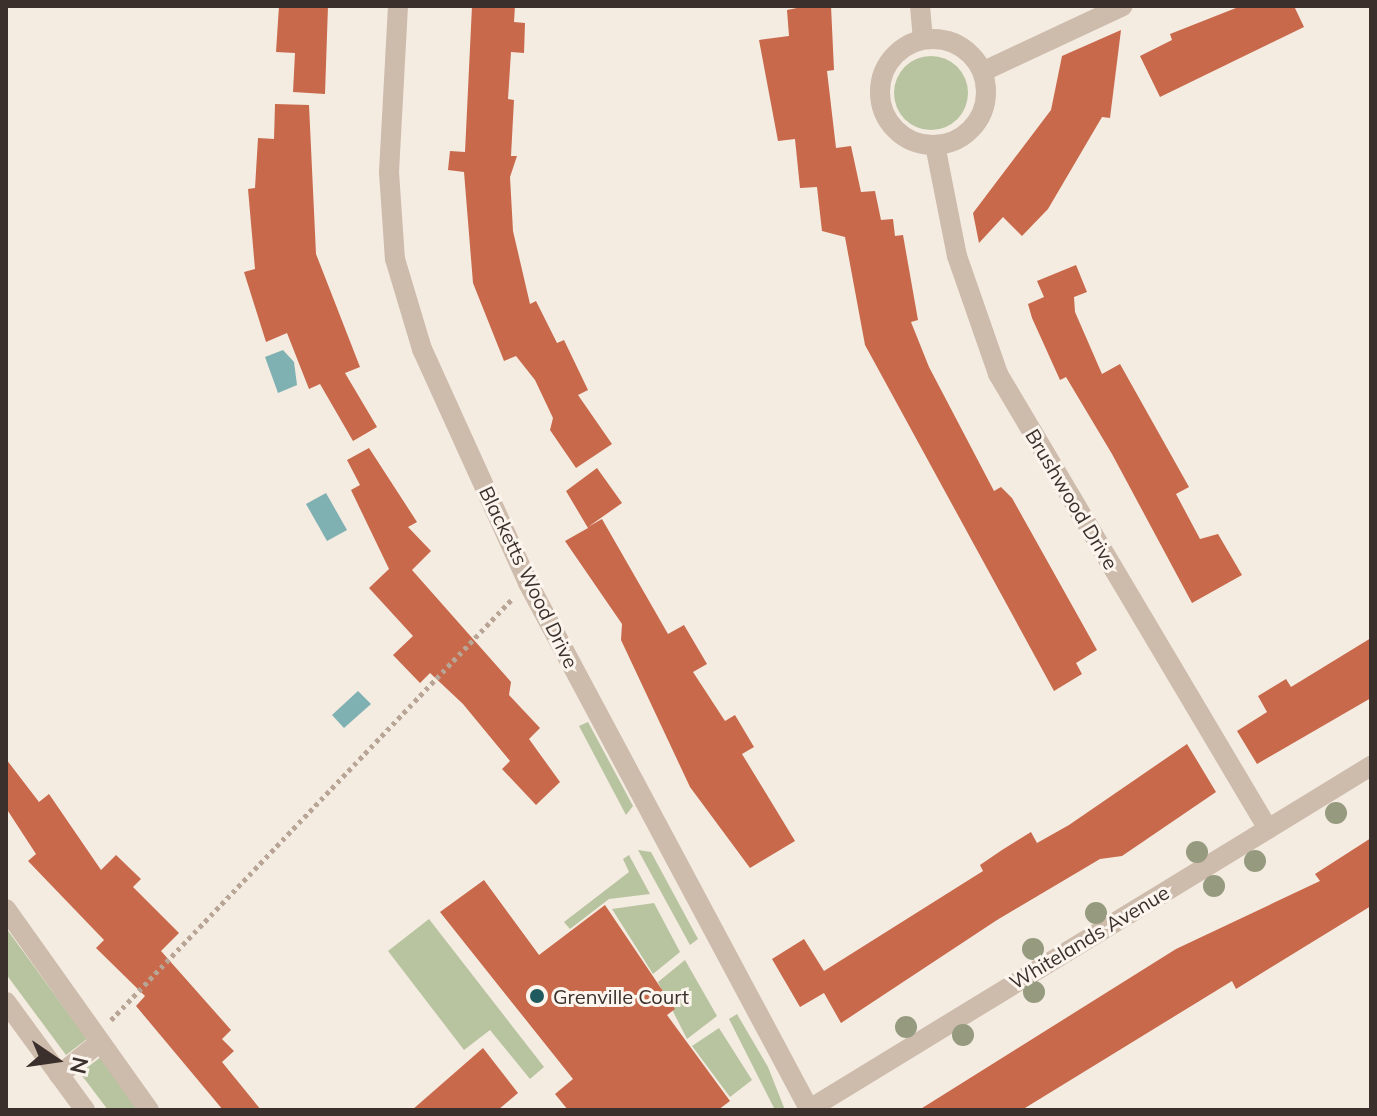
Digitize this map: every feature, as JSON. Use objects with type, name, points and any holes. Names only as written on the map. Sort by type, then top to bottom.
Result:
[{"type":"street","name":"Blacketts Wood Drive","points":[[398,6],[389,172],[395,259],[422,349],[528,583],[808,1109]]},
{"type":"street","points":[[920,6],[923,39]]},
{"type":"street","points":[[984,71],[1123,6]]},
{"type":"street","points":[[923,39],[953,42],[984,71],[977,122],[935,145],[902,136],[880,98],[892,57],[923,39]]},
{"type":"street","name":"Brushwood Drive","points":[[935,145],[957,256],[998,374],[1268,829]]},
{"type":"street","name":"Whitelands Avenue","points":[[808,1109],[1371,766]]},
{"type":"street","points":[[6,909],[149,1110]]},
{"type":"street","points":[[6,1002],[85,1110]]},
{"type":"street","points":[[59,1075],[98,1039]]},
{"type":"path","points":[[98,1039],[528,583]]},
{"type":"green space","points":[[924,56],[938,56],[952,62],[962,72],[968,93],[962,114],[952,124],[938,130],[924,130],[910,124],[900,114],[894,100],[894,86],[900,72],[910,62]]},
{"type":"green space","points":[[588,722],[633,806],[626,815],[579,726]]},
{"type":"green space","points":[[638,850],[651,852],[698,939],[690,945]]},
{"type":"green space","points":[[629,855],[650,894],[609,899],[570,929],[564,922],[629,872],[623,859]]},
{"type":"green space","points":[[654,903],[680,952],[653,974],[612,909]]},
{"type":"green space","points":[[429,919],[544,1067],[530,1079],[490,1030],[464,1050],[388,951]]},
{"type":"green space","points":[[6,928],[87,1039],[66,1055],[6,974]]},
{"type":"green space","points":[[685,960],[717,1016],[687,1039],[658,982]]},
{"type":"green space","points":[[737,1014],[768,1067],[785,1110],[775,1110],[729,1019]]},
{"type":"green space","points":[[719,1028],[752,1080],[730,1097],[692,1046]]},
{"type":"green space","points":[[102,1056],[139,1110],[108,1110],[80,1073]]},
{"type":"water","points":[[283,350],[294,362],[297,385],[278,393],[265,357]]},
{"type":"water","points":[[326,493],[347,530],[327,541],[306,504]]},
{"type":"water","points":[[358,691],[371,704],[344,728],[332,715]]},
{"type":"building","points":[[279,6],[328,6],[325,94],[293,92],[295,53],[276,52]]},
{"type":"building","points":[[472,6],[515,6],[514,22],[525,23],[524,53],[511,52],[508,99],[514,100],[511,156],[517,156],[510,177],[513,231],[530,304],[536,301],[557,343],[564,340],[588,390],[578,395],[612,444],[576,468],[550,430],[553,418],[535,380],[516,356],[504,361],[473,283],[464,172],[448,170],[450,151],[465,152]]},
{"type":"building","points":[[831,6],[834,70],[827,71],[836,148],[851,146],[861,192],[875,191],[881,220],[893,219],[895,236],[903,235],[918,320],[911,322],[929,367],[994,491],[1001,487],[1012,498],[1097,650],[1076,663],[1082,674],[1054,691],[865,345],[845,237],[822,231],[817,187],[800,188],[795,139],[778,141],[759,40],[789,36],[787,10]]},
{"type":"building","points":[[1241,6],[1294,6],[1304,27],[1160,97],[1140,56],[1172,40],[1170,34]]},
{"type":"building","points":[[1121,30],[1110,118],[1102,117],[1048,209],[1022,236],[1003,217],[979,243],[973,213],[1051,110],[1062,56]]},
{"type":"building","points":[[275,104],[309,105],[316,254],[360,367],[345,373],[377,427],[353,441],[320,384],[309,389],[287,333],[266,342],[244,272],[255,269],[248,189],[255,188],[258,138],[274,139]]},
{"type":"building","points":[[1076,265],[1087,292],[1074,297],[1075,312],[1102,374],[1120,364],[1189,487],[1176,494],[1200,539],[1218,534],[1242,575],[1192,603],[1112,454],[1066,377],[1060,380],[1032,318],[1028,304],[1044,297],[1037,281]]},
{"type":"building","points":[[369,448],[417,522],[408,527],[431,551],[412,570],[511,682],[509,695],[540,728],[529,739],[560,782],[536,805],[502,769],[510,761],[463,704],[430,673],[420,683],[393,655],[413,636],[369,588],[389,569],[351,490],[360,485],[347,460]]},
{"type":"building","points":[[597,468],[622,503],[588,527],[602,519],[668,634],[684,625],[707,664],[693,672],[725,721],[735,715],[754,747],[742,754],[795,841],[750,868],[690,787],[621,640],[622,624],[565,541],[588,528],[566,491]]},
{"type":"building","points":[[1371,638],[1371,698],[1257,764],[1237,731],[1267,712],[1258,696],[1286,679],[1291,687]]},
{"type":"building","points":[[1187,744],[1216,792],[1122,856],[1100,859],[997,920],[841,1023],[824,993],[800,1007],[772,959],[804,939],[824,971],[983,871],[980,865],[1002,850],[1031,832],[1037,843],[1069,825]]},
{"type":"building","points":[[6,759],[39,802],[49,794],[101,870],[116,855],[141,879],[133,887],[179,933],[161,951],[231,1030],[222,1039],[234,1051],[222,1062],[261,1110],[223,1110],[136,1006],[145,996],[96,948],[104,940],[28,861],[36,854],[6,808]]},
{"type":"building","points":[[1371,838],[1371,906],[1236,989],[1232,981],[1025,1108],[919,1110],[1176,949],[1320,881],[1315,874]]},
{"type":"building","name":"Grenville Court","points":[[484,880],[539,955],[605,905],[675,1009],[667,1015],[730,1101],[718,1110],[568,1110],[555,1094],[573,1079],[440,912]]},
{"type":"building","points":[[483,1048],[518,1093],[498,1110],[412,1110]]},
{"type":"place","name":"Grenville Court","points":[[537,996]]}]
